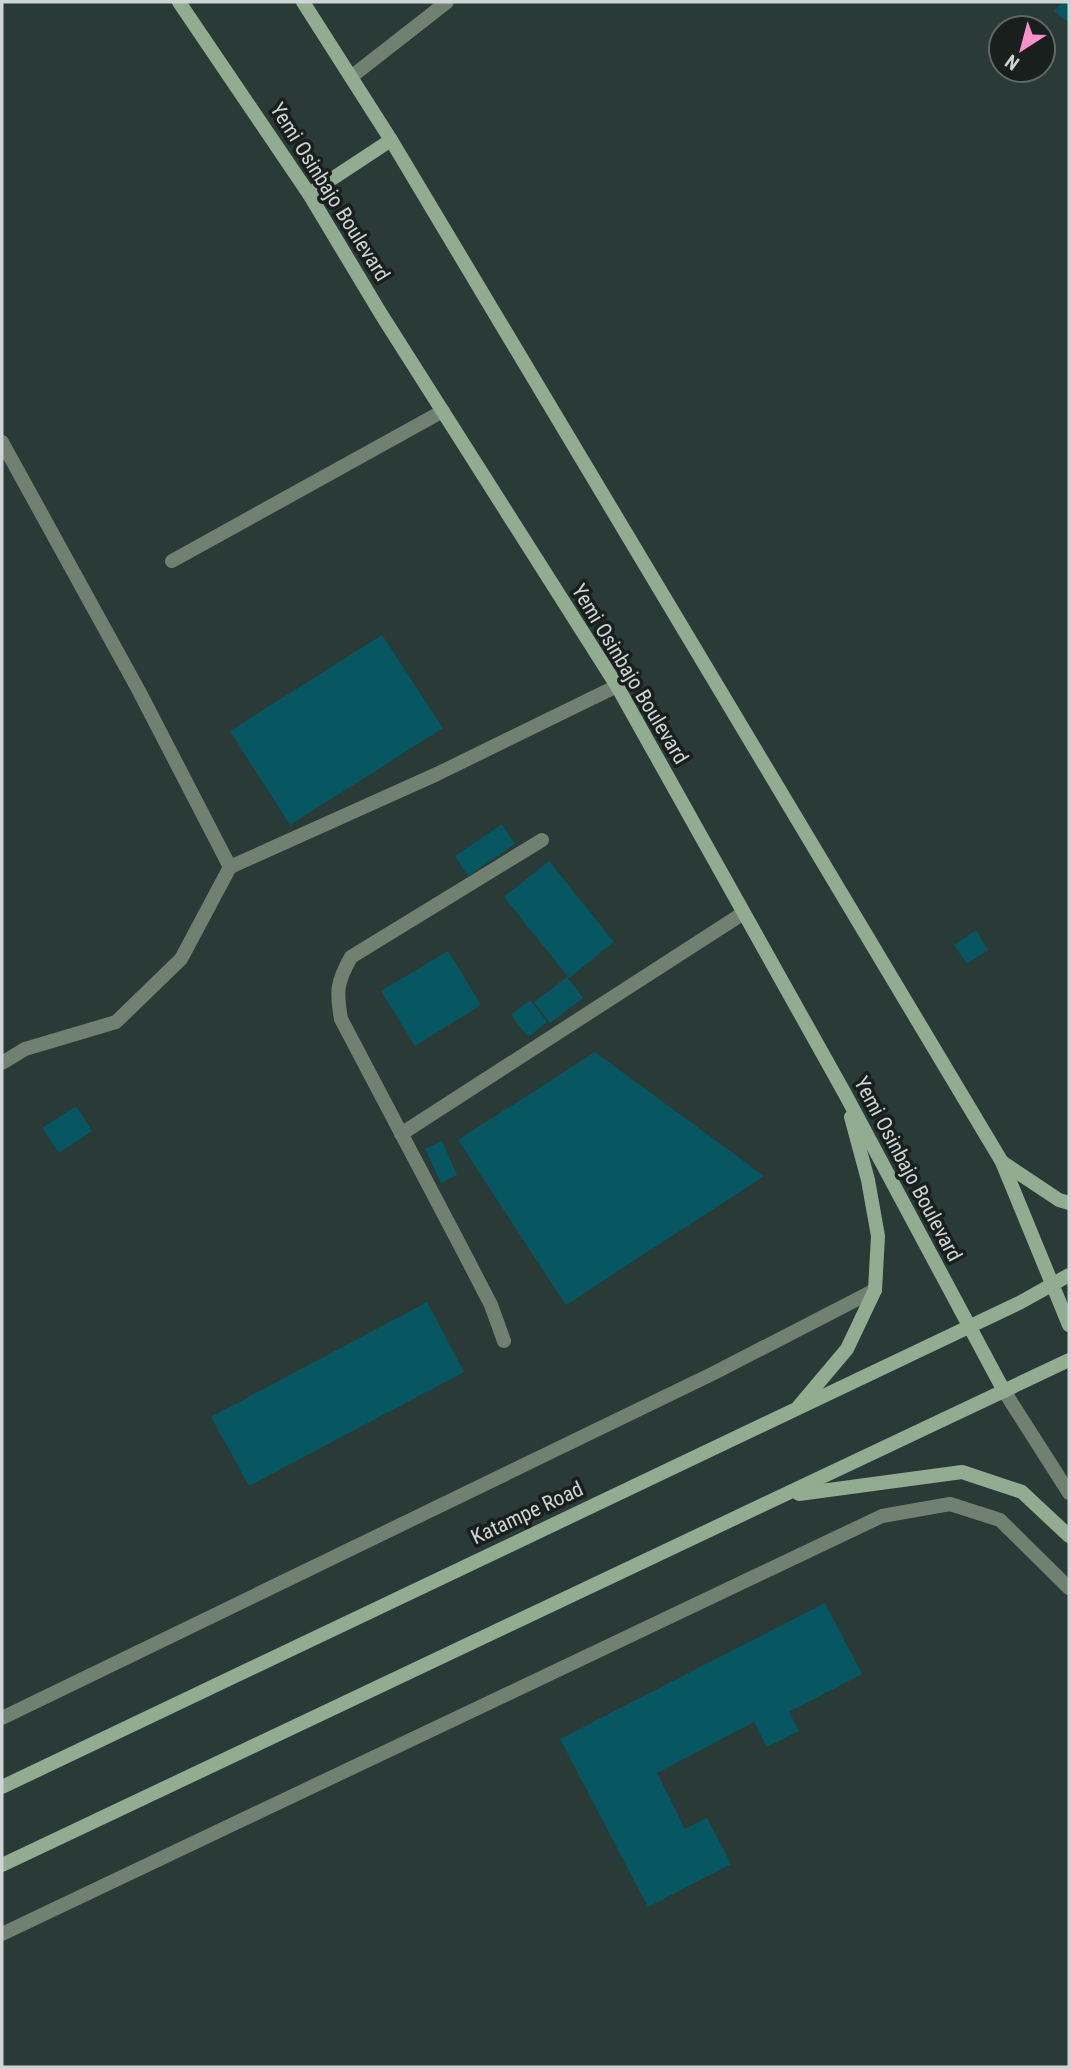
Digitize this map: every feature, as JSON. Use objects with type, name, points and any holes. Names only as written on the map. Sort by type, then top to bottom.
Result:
[{"type":"main road","name":"Yemi Osinbajo Boulevard","points":[[179,2],[309,194],[617,686],[742,914],[844,1092],[1004,1391]]},
{"type":"main road","points":[[303,2],[391,140],[1002,1162],[1069,1325]]},
{"type":"main road","points":[[309,194],[391,140]]},
{"type":"main road","points":[[796,1410],[847,1349],[875,1290],[878,1236],[868,1180],[844,1092]]},
{"type":"main road","points":[[1002,1162],[1059,1200],[1069,1203]]},
{"type":"main road","name":"Katampe Road","points":[[2,1787],[796,1410],[1021,1302],[1069,1275]]},
{"type":"main road","points":[[2,1865],[1069,1360]]},
{"type":"main road","points":[[784,1496],[962,1472],[1022,1492],[1069,1536]]},
{"type":"street","points":[[351,78],[447,2]]},
{"type":"street","points":[[172,561],[443,411]]},
{"type":"street","points":[[2,442],[139,691],[230,867]]},
{"type":"street","points":[[2,1063],[25,1049],[116,1022],[181,959],[230,867],[437,774],[617,686]]},
{"type":"street","points":[[503,1341],[491,1305],[341,1019],[337,996],[340,978],[351,957],[542,840]]},
{"type":"street","points":[[401,1134],[742,914]]},
{"type":"street","points":[[2,1718],[714,1373],[875,1290]]},
{"type":"street","points":[[1004,1391],[1069,1493]]},
{"type":"street","points":[[2,1934],[882,1516],[950,1504],[1000,1520],[1069,1588]]},
{"type":"building","points":[[1063,2],[1069,2],[1068,22],[1054,11]]},
{"type":"building","points":[[382,635],[443,728],[290,825],[230,731]]},
{"type":"building","points":[[502,824],[515,844],[468,876],[455,856]]},
{"type":"building","points":[[549,861],[614,942],[569,978],[504,897]]},
{"type":"building","points":[[976,930],[988,950],[967,964],[954,945]]},
{"type":"building","points":[[448,951],[481,1005],[415,1046],[381,991]]},
{"type":"building","points":[[567,977],[583,998],[550,1023],[534,1002]]},
{"type":"building","points":[[530,1000],[547,1022],[528,1037],[511,1015]]},
{"type":"building","points":[[595,1052],[764,1176],[566,1305],[458,1140]]},
{"type":"building","points":[[76,1106],[92,1131],[59,1153],[42,1128]]},
{"type":"building","points":[[442,1141],[457,1175],[441,1183],[425,1149]]},
{"type":"building","points":[[427,1302],[464,1372],[249,1486],[211,1417]]},
{"type":"building","points":[[825,1603],[862,1674],[789,1712],[799,1731],[767,1747],[754,1722],[657,1773],[685,1829],[707,1818],[731,1864],[648,1907],[560,1739]]}]
